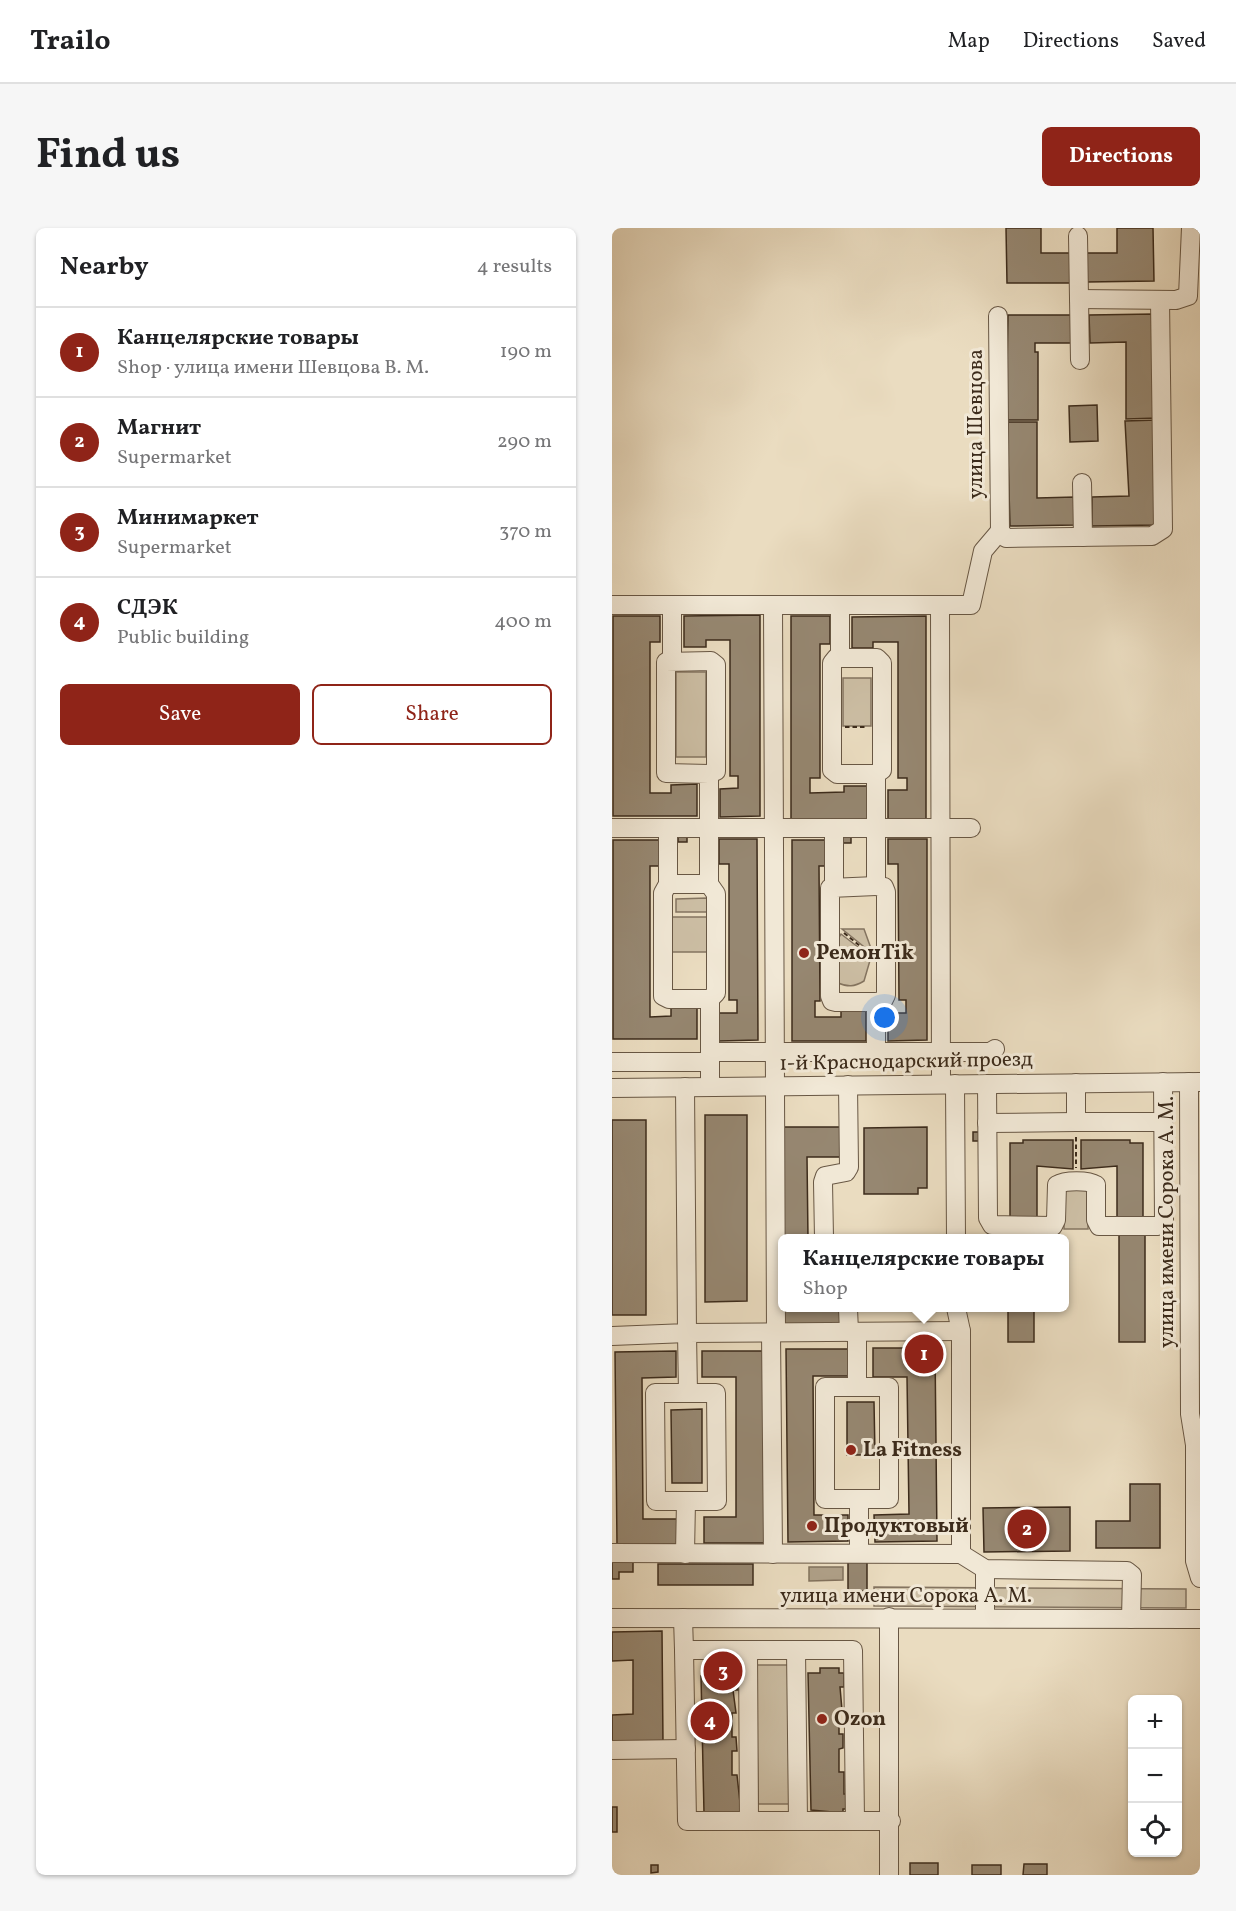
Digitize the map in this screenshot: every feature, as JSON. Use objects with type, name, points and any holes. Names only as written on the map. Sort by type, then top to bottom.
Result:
[{"type":"street","points":[[1079,299],[1176,300],[1188,296],[1191,228]]},
{"type":"street","points":[[1078,236],[1080,360]]},
{"type":"street","points":[[612,605],[971,605],[983,551],[1000,531],[1006,538],[1152,536],[1163,529],[1160,300]]},
{"type":"street","name":"улица Шевцова","points":[[998,316],[1000,531]]},
{"type":"street","points":[[1082,483],[1083,537]]},
{"type":"street","points":[[672,605],[672,661]]},
{"type":"street","points":[[773,605],[773,1554]]},
{"type":"street","points":[[840,605],[840,658]]},
{"type":"street","points":[[940,605],[941,1052],[948,1084],[956,1234]]},
{"type":"street","points":[[877,658],[882,663],[882,770],[876,774],[837,774],[832,770],[833,660],[877,658]]},
{"type":"street","points":[[711,661],[716,665],[716,771],[709,774],[670,775],[665,770],[666,662],[711,661]]},
{"type":"street","points":[[668,828],[668,884],[663,893],[663,996],[669,999],[710,999],[716,993],[716,891],[710,884],[709,774]]},
{"type":"street","points":[[876,774],[876,886]]},
{"type":"street","points":[[612,828],[971,828]]},
{"type":"street","points":[[834,828],[834,886],[830,891],[830,999],[836,1002],[876,1002],[885,999],[885,889],[876,886],[834,886]]},
{"type":"street","points":[[668,884],[710,884]]},
{"type":"street","points":[[710,999],[710,1087]]},
{"type":"street","points":[[876,1002],[876,1052]]},
{"type":"street","points":[[612,1062],[774,1052],[941,1052],[995,1049]]},
{"type":"street","points":[[987,1084],[988,1218],[992,1226],[1053,1227],[1056,1220],[1057,1185],[1077,1183],[1096,1185],[1096,1220],[1099,1226],[1161,1225],[1164,1220],[1163,1082]]},
{"type":"street","name":"1-й Краснодарский проезд","points":[[612,1088],[1195,1082]]},
{"type":"street","name":"улица имени Сорока А. М.","points":[[1195,1082],[1190,1414],[1195,1445],[1195,1562],[1200,1578]]},
{"type":"street","points":[[1076,1083],[1076,1122]]},
{"type":"street","points":[[824,1234],[823,1182],[825,1176],[846,1172],[849,1167],[848,1085]]},
{"type":"street","points":[[685,1087],[688,1393]]},
{"type":"street","points":[[987,1124],[1163,1122]]},
{"type":"street","points":[[849,1312],[853,1332],[857,1387]]},
{"type":"street","points":[[957,1312],[961,1331],[961,1554]]},
{"type":"street","points":[[612,1336],[687,1333],[961,1331]]},
{"type":"street","points":[[825,1387],[889,1387],[889,1499],[859,1499],[825,1499],[825,1387]]},
{"type":"street","points":[[716,1393],[717,1501],[686,1501],[656,1501],[655,1394],[716,1393]]},
{"type":"street","points":[[859,1499],[859,1553]]},
{"type":"street","points":[[685,1554],[686,1501]]},
{"type":"street","points":[[612,1553],[961,1554],[984,1569],[1127,1570],[1132,1575],[1131,1619]]},
{"type":"street","points":[[984,1569],[984,1618]]},
{"type":"street","points":[[888,1617],[891,1821],[889,1875]]},
{"type":"street","name":"улица имени Сорока А. М.","points":[[612,1618],[1200,1619]]},
{"type":"street","points":[[683,1618],[687,1821],[891,1821]]},
{"type":"street","points":[[684,1650],[853,1650],[855,1821]]},
{"type":"street","points":[[748,1650],[749,1821]]},
{"type":"street","points":[[796,1650],[798,1821]]},
{"type":"street","points":[[612,1750],[686,1749]]},
{"type":"path","points":[[841,727],[873,727]]},
{"type":"path","points":[[830,932],[842,932],[873,956],[886,956]]},
{"type":"path","points":[[1076,1122],[1077,1183]]},
{"type":"shaded area","points":[[676,672],[706,672],[706,757],[676,757]]},
{"type":"shaded area","points":[[843,678],[871,678],[871,726],[843,726]]},
{"type":"shaded area","points":[[707,898],[707,912],[676,912],[676,899]]},
{"type":"shaded area","points":[[671,917],[707,917],[707,952],[671,952]]},
{"type":"shaded area","points":[[842,929],[864,929],[873,954]]},
{"type":"shaded area","points":[[841,934],[871,957],[864,981],[854,985],[838,983],[837,941]]},
{"type":"shaded area","points":[[1064,1190],[1088,1190],[1088,1229],[1064,1229]]},
{"type":"shaded area","points":[[809,1567],[843,1567],[843,1580],[809,1581]]},
{"type":"shaded area","points":[[874,1587],[1186,1589],[1186,1608],[874,1606]]},
{"type":"shaded area","points":[[756,1665],[788,1665],[790,1804],[758,1804]]},
{"type":"building","points":[[1006,228],[1041,228],[1041,253],[1075,253],[1075,283],[1007,283]]},
{"type":"building","points":[[1117,228],[1153,228],[1154,281],[1087,282],[1087,253],[1117,253]]},
{"type":"building","points":[[1154,314],[1158,418],[1126,419],[1126,342],[1090,343],[1089,315]]},
{"type":"building","points":[[1008,315],[1073,315],[1073,343],[1035,343],[1035,352],[1038,352],[1038,420],[1006,420]]},
{"type":"building","points":[[1097,405],[1098,441],[1070,442],[1069,406]]},
{"type":"building","points":[[1157,420],[1156,525],[1092,526],[1092,497],[1129,496],[1125,421]]},
{"type":"building","points":[[1007,422],[1037,422],[1037,498],[1075,497],[1075,525],[1010,526]]},
{"type":"building","points":[[760,615],[760,816],[720,817],[720,789],[738,788],[738,776],[730,776],[730,640],[706,640],[706,647],[684,647],[684,616]]},
{"type":"building","points":[[613,616],[660,616],[660,642],[650,642],[650,793],[671,793],[671,785],[697,784],[697,816],[613,816]]},
{"type":"building","points":[[791,616],[830,616],[830,644],[820,644],[820,778],[810,778],[810,793],[844,792],[844,786],[867,786],[867,819],[791,819]]},
{"type":"building","points":[[926,616],[926,819],[888,819],[888,790],[907,790],[907,778],[898,778],[898,642],[873,642],[873,648],[852,648],[852,617]]},
{"type":"building","points":[[678,834],[687,834],[687,842],[678,842]]},
{"type":"building","points":[[842,836],[851,836],[851,843],[842,843]]},
{"type":"building","points":[[719,839],[757,839],[758,1040],[719,1041],[719,1013],[737,1013],[737,1000],[729,1000],[729,864],[719,864]]},
{"type":"building","points":[[888,839],[927,839],[927,1040],[888,1041],[888,1013],[906,1013],[906,1000],[899,1000],[898,864],[888,864]]},
{"type":"building","points":[[613,840],[660,840],[660,866],[650,866],[650,1017],[671,1016],[671,1008],[697,1008],[697,1039],[613,1039]]},
{"type":"building","points":[[792,840],[830,840],[830,866],[819,866],[820,1001],[815,1001],[815,1017],[841,1017],[841,1008],[866,1008],[866,1041],[792,1041]]},
{"type":"building","points":[[705,1115],[747,1115],[747,1301],[705,1302]]},
{"type":"building","points":[[612,1120],[646,1120],[646,1315],[612,1315]]},
{"type":"building","points":[[778,1127],[840,1127],[841,1157],[807,1157],[808,1234],[779,1234]]},
{"type":"building","points":[[927,1127],[927,1188],[918,1188],[918,1194],[864,1194],[864,1128]]},
{"type":"building","points":[[973,1132],[981,1132],[981,1141],[973,1141]]},
{"type":"building","points":[[1023,1140],[1073,1140],[1073,1169],[1037,1166],[1037,1222],[1010,1222],[1010,1143],[1023,1143]]},
{"type":"building","points":[[1081,1140],[1130,1140],[1130,1143],[1143,1143],[1143,1222],[1117,1222],[1117,1166],[1081,1169]]},
{"type":"building","points":[[1008,1232],[1034,1232],[1034,1234],[1008,1234]]},
{"type":"building","points":[[1119,1232],[1145,1232],[1145,1342],[1119,1342]]},
{"type":"building","points":[[779,1312],[841,1312],[842,1325],[779,1325]]},
{"type":"building","points":[[1008,1312],[1034,1312],[1034,1342],[1008,1342]]},
{"type":"building","points":[[873,1348],[935,1348],[937,1541],[875,1542],[874,1515],[909,1514],[907,1377],[873,1377]]},
{"type":"building","points":[[786,1349],[848,1349],[848,1376],[813,1376],[814,1515],[848,1515],[848,1541],[788,1542]]},
{"type":"building","points":[[676,1351],[676,1377],[642,1378],[643,1519],[677,1519],[677,1544],[617,1545],[615,1352]]},
{"type":"building","points":[[702,1351],[763,1351],[764,1543],[704,1543],[704,1517],[736,1517],[736,1377],[702,1377]]},
{"type":"building","points":[[847,1402],[874,1402],[875,1455],[847,1455]]},
{"type":"building","points":[[702,1409],[702,1483],[672,1483],[671,1410]]},
{"type":"building","points":[[1130,1484],[1160,1484],[1160,1548],[1096,1548],[1096,1521],[1130,1521]]},
{"type":"building","points":[[1070,1507],[1070,1551],[984,1552],[983,1508]]},
{"type":"building","points":[[848,1559],[867,1559],[867,1591],[848,1591]]},
{"type":"building","points":[[612,1560],[633,1560],[633,1572],[619,1572],[619,1579],[612,1579]]},
{"type":"building","points":[[658,1564],[753,1564],[753,1585],[658,1585]]},
{"type":"building","points":[[662,1631],[663,1743],[612,1744],[612,1715],[633,1714],[633,1660],[612,1661],[612,1632]]},
{"type":"building","points":[[820,1668],[839,1668],[839,1673],[844,1673],[844,1687],[840,1687],[842,1710],[839,1710],[839,1734],[843,1734],[843,1748],[839,1749],[839,1772],[844,1772],[844,1794],[848,1794],[848,1809],[843,1809],[843,1813],[811,1810],[808,1673],[820,1673]]},
{"type":"building","points":[[713,1671],[732,1671],[732,1676],[738,1676],[738,1690],[733,1690],[736,1713],[732,1713],[732,1737],[736,1737],[737,1751],[732,1751],[732,1775],[737,1775],[741,1812],[704,1813],[701,1676],[713,1676]]},
{"type":"building","points":[[612,1807],[617,1807],[617,1832],[612,1832]]},
{"type":"building","points":[[910,1863],[938,1863],[938,1875],[910,1875]]},
{"type":"building","points":[[1024,1864],[1047,1864],[1047,1875],[1023,1875]]},
{"type":"building","points":[[651,1865],[658,1865],[658,1872],[651,1873]]},
{"type":"building","points":[[972,1865],[1001,1865],[1001,1875],[972,1875]]},
{"type":"place","name":"РемонTik","points":[[804,953]]},
{"type":"place","name":"Канцелярские товары","points":[[924,1354]]},
{"type":"place","name":"La Fitness","points":[[851,1450]]},
{"type":"place","name":"Продуктовый","points":[[812,1526]]},
{"type":"place","name":"Магнит","points":[[1027,1529]]},
{"type":"place","name":"Минимаркет","points":[[723,1671]]},
{"type":"place","name":"Ozon","points":[[822,1719]]},
{"type":"place","name":"СДЭК","points":[[710,1721]]}]
